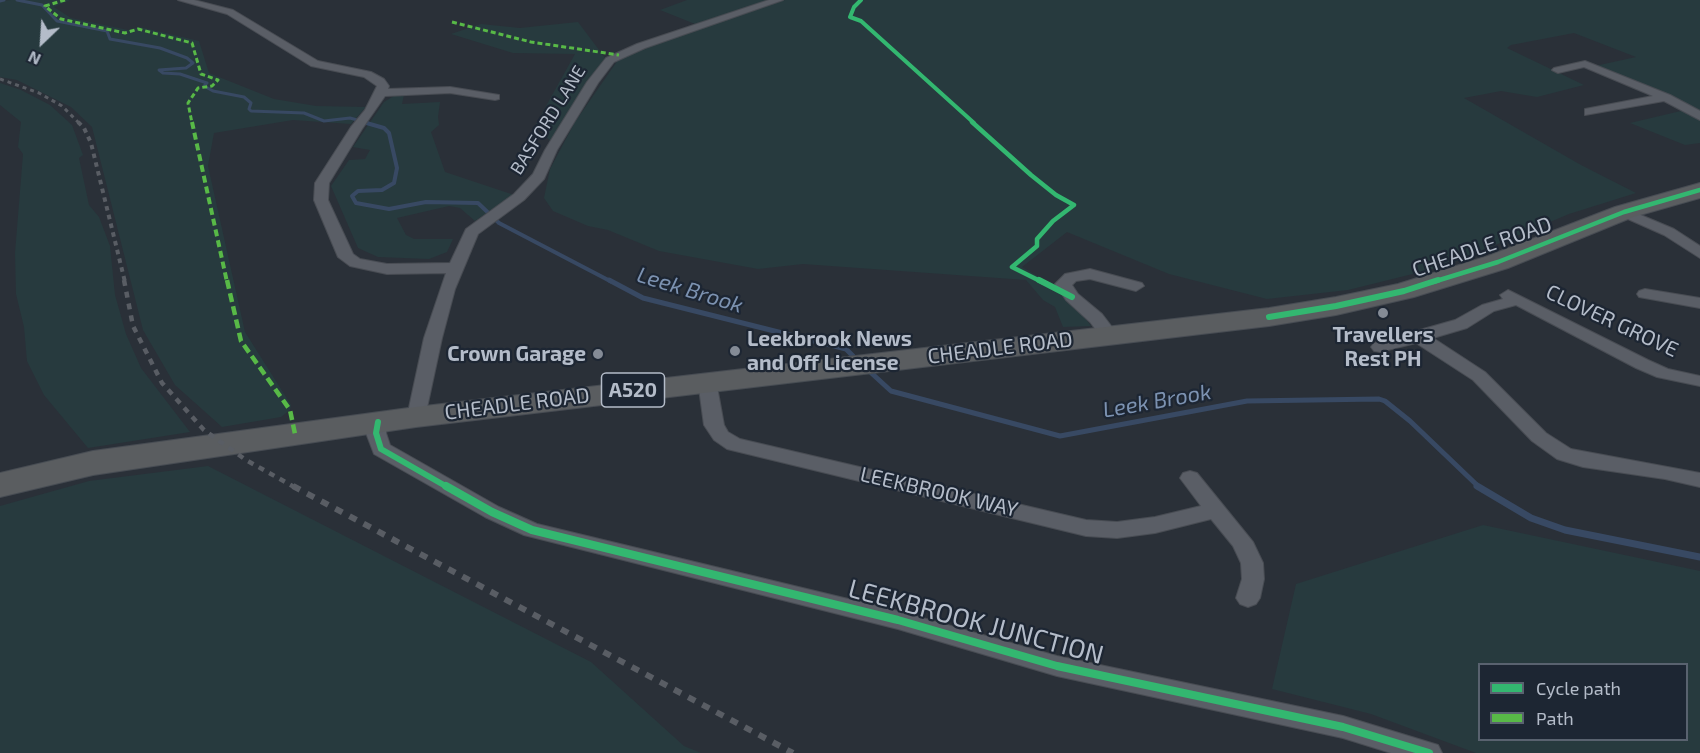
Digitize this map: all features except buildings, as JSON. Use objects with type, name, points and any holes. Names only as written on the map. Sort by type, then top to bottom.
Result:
[{"type":"highway","name":"CHEADLE ROAD","points":[[0,485],[93,463],[378,422],[707,381],[1269,317],[1336,306],[1404,291],[1498,262],[1624,212],[1700,190]]},
{"type":"street","points":[[183,0],[230,12],[307,61],[376,78],[383,86],[381,93],[321,183],[320,191],[346,257],[368,267],[420,270],[455,268]]},
{"type":"street","name":"BASFORD LANE","points":[[416,417],[433,338],[455,268],[471,232],[519,197],[539,176],[551,150],[592,82],[610,60],[641,46],[778,0]]},
{"type":"street","points":[[1558,70],[1585,64],[1666,96],[1700,116]]},
{"type":"street","points":[[381,93],[450,90],[495,97]]},
{"type":"street","points":[[1589,112],[1666,96]]},
{"type":"street","points":[[1624,212],[1669,231],[1700,253]]},
{"type":"street","points":[[1109,335],[1096,318],[1072,297],[1063,284],[1071,277],[1090,274],[1136,286]]},
{"type":"street","name":"CLOVER GROVE","points":[[1645,294],[1700,303]]},
{"type":"street","name":"CLOVER GROVE","points":[[1419,337],[1461,324],[1512,297],[1642,364],[1663,373],[1700,381]]},
{"type":"street","points":[[1380,347],[1419,337],[1479,376],[1539,437],[1564,454],[1583,460],[1665,472],[1700,480]]},
{"type":"street","name":"LEEKBROOK WAY","points":[[707,381],[714,425],[721,436],[734,444],[1086,528],[1117,530],[1155,525],[1216,510]]},
{"type":"street","name":"LEEKBROOK JUNCTION","points":[[378,422],[376,433],[381,449],[492,512],[532,530],[898,620],[1057,666],[1343,727],[1429,753]]},
{"type":"street","points":[[1190,478],[1242,543],[1252,563],[1253,579],[1248,598]]},
{"type":"green space","points":[[70,0],[54,7],[71,18],[128,30],[140,27],[199,41],[209,73],[274,99],[316,106],[366,107],[351,124],[293,120],[214,133],[208,166],[245,332],[291,405],[290,410],[281,417],[222,427],[175,385],[143,330],[92,127],[71,107],[17,80],[0,77],[0,1]]},
{"type":"green space","points":[[687,0],[770,0],[695,24],[660,10]]},
{"type":"green space","points":[[785,0],[1700,0],[1700,112],[1675,97],[1595,66],[1636,57],[1574,33],[1511,45],[1507,48],[1584,85],[1537,97],[1501,91],[1464,98],[1581,165],[1636,193],[1569,214],[1445,266],[1348,290],[1267,299],[1169,274],[1067,232],[1022,267],[1065,292],[1091,326],[1063,327],[1055,307],[1043,300],[1026,280],[803,264],[758,269],[659,251],[553,211],[544,198],[550,169],[575,122],[618,60],[649,46]]},
{"type":"green space","points":[[578,22],[605,58],[551,142],[536,124],[575,54],[513,53],[451,34],[481,24],[520,28]]},
{"type":"green space","points":[[0,83],[21,90],[50,105],[72,125],[83,155],[79,158],[89,205],[99,217],[110,246],[115,295],[126,334],[141,368],[190,432],[88,448],[44,395],[27,361],[24,327],[16,294],[15,253],[23,154],[18,147],[21,122],[0,105]]},
{"type":"green space","points":[[397,94],[404,95],[402,104],[440,102],[439,125],[431,132],[445,172],[514,195],[475,221],[460,208],[449,206],[397,218],[406,235],[414,239],[453,239],[447,252],[429,259],[378,257],[358,248],[331,186],[349,160],[365,159],[370,150],[353,147],[384,102]]},
{"type":"green space","points":[[1685,110],[1700,120],[1700,143],[1685,145],[1630,123]]},
{"type":"green space","points":[[208,466],[591,662],[684,746],[701,753],[0,753],[0,506],[89,481]]},
{"type":"green space","points":[[1483,525],[1700,571],[1700,753],[1476,753],[1371,714],[1272,689],[1296,584]]},
{"type":"waterway","name":"Leek Brook","points":[[0,1],[4,0]]},
{"type":"waterway","name":"Leek Brook","points":[[17,0],[42,5],[57,21],[107,31],[110,39],[160,48],[187,58],[193,63],[186,68],[159,70],[163,73],[180,74],[207,83],[204,86],[213,91],[244,97],[251,103],[249,109],[251,111],[304,113],[324,121],[350,118],[368,123]]},
{"type":"waterway","name":"Leek Brook","points":[[363,122],[384,128],[389,133],[397,168],[394,183],[382,190],[358,191],[352,196],[356,203],[389,209],[426,202],[478,203],[499,223],[612,282]]},
{"type":"waterway","name":"Leek Brook","points":[[609,280],[643,298],[846,349],[858,361]]},
{"type":"waterway","name":"Leek Brook","points":[[867,369],[891,391],[1060,436],[1247,401],[1379,399],[1385,401],[1410,421],[1479,487]]},
{"type":"waterway","name":"Leek Brook","points":[[1479,487],[1531,518],[1565,530],[1700,557]]},
{"type":"railway","points":[[0,79],[39,93],[62,106],[84,128],[91,143],[125,282]]},
{"type":"railway","points":[[124,280],[133,326],[162,383],[204,430],[246,460],[296,488]]},
{"type":"railway","points":[[293,486],[793,753]]},
{"type":"marked path","points":[[65,0],[45,6],[61,19],[125,33],[138,29],[192,43],[201,74],[218,80],[212,86],[198,88],[188,103],[200,164],[241,341],[290,410],[295,434]]},
{"type":"marked path","points":[[452,22],[531,42],[619,55]]},
{"type":"cycle path","points":[[861,0],[854,7],[850,17],[861,21],[1031,175],[1056,195],[1074,205],[1053,221],[1037,239],[1037,246],[1012,267],[1072,297]]},
{"type":"cycle path","points":[[1269,317],[1336,306],[1404,291],[1498,262],[1624,212],[1700,190]]},
{"type":"cycle path","points":[[378,422],[376,433],[381,449],[492,512],[532,530],[898,620],[1057,666],[1343,727],[1429,753]]},
{"type":"place","name":"Travellers Rest PH","points":[[1383,313]]},
{"type":"place","name":"Leekbrook News and Off License","points":[[735,351]]},
{"type":"place","name":"Crown Garage","points":[[598,354]]}]
